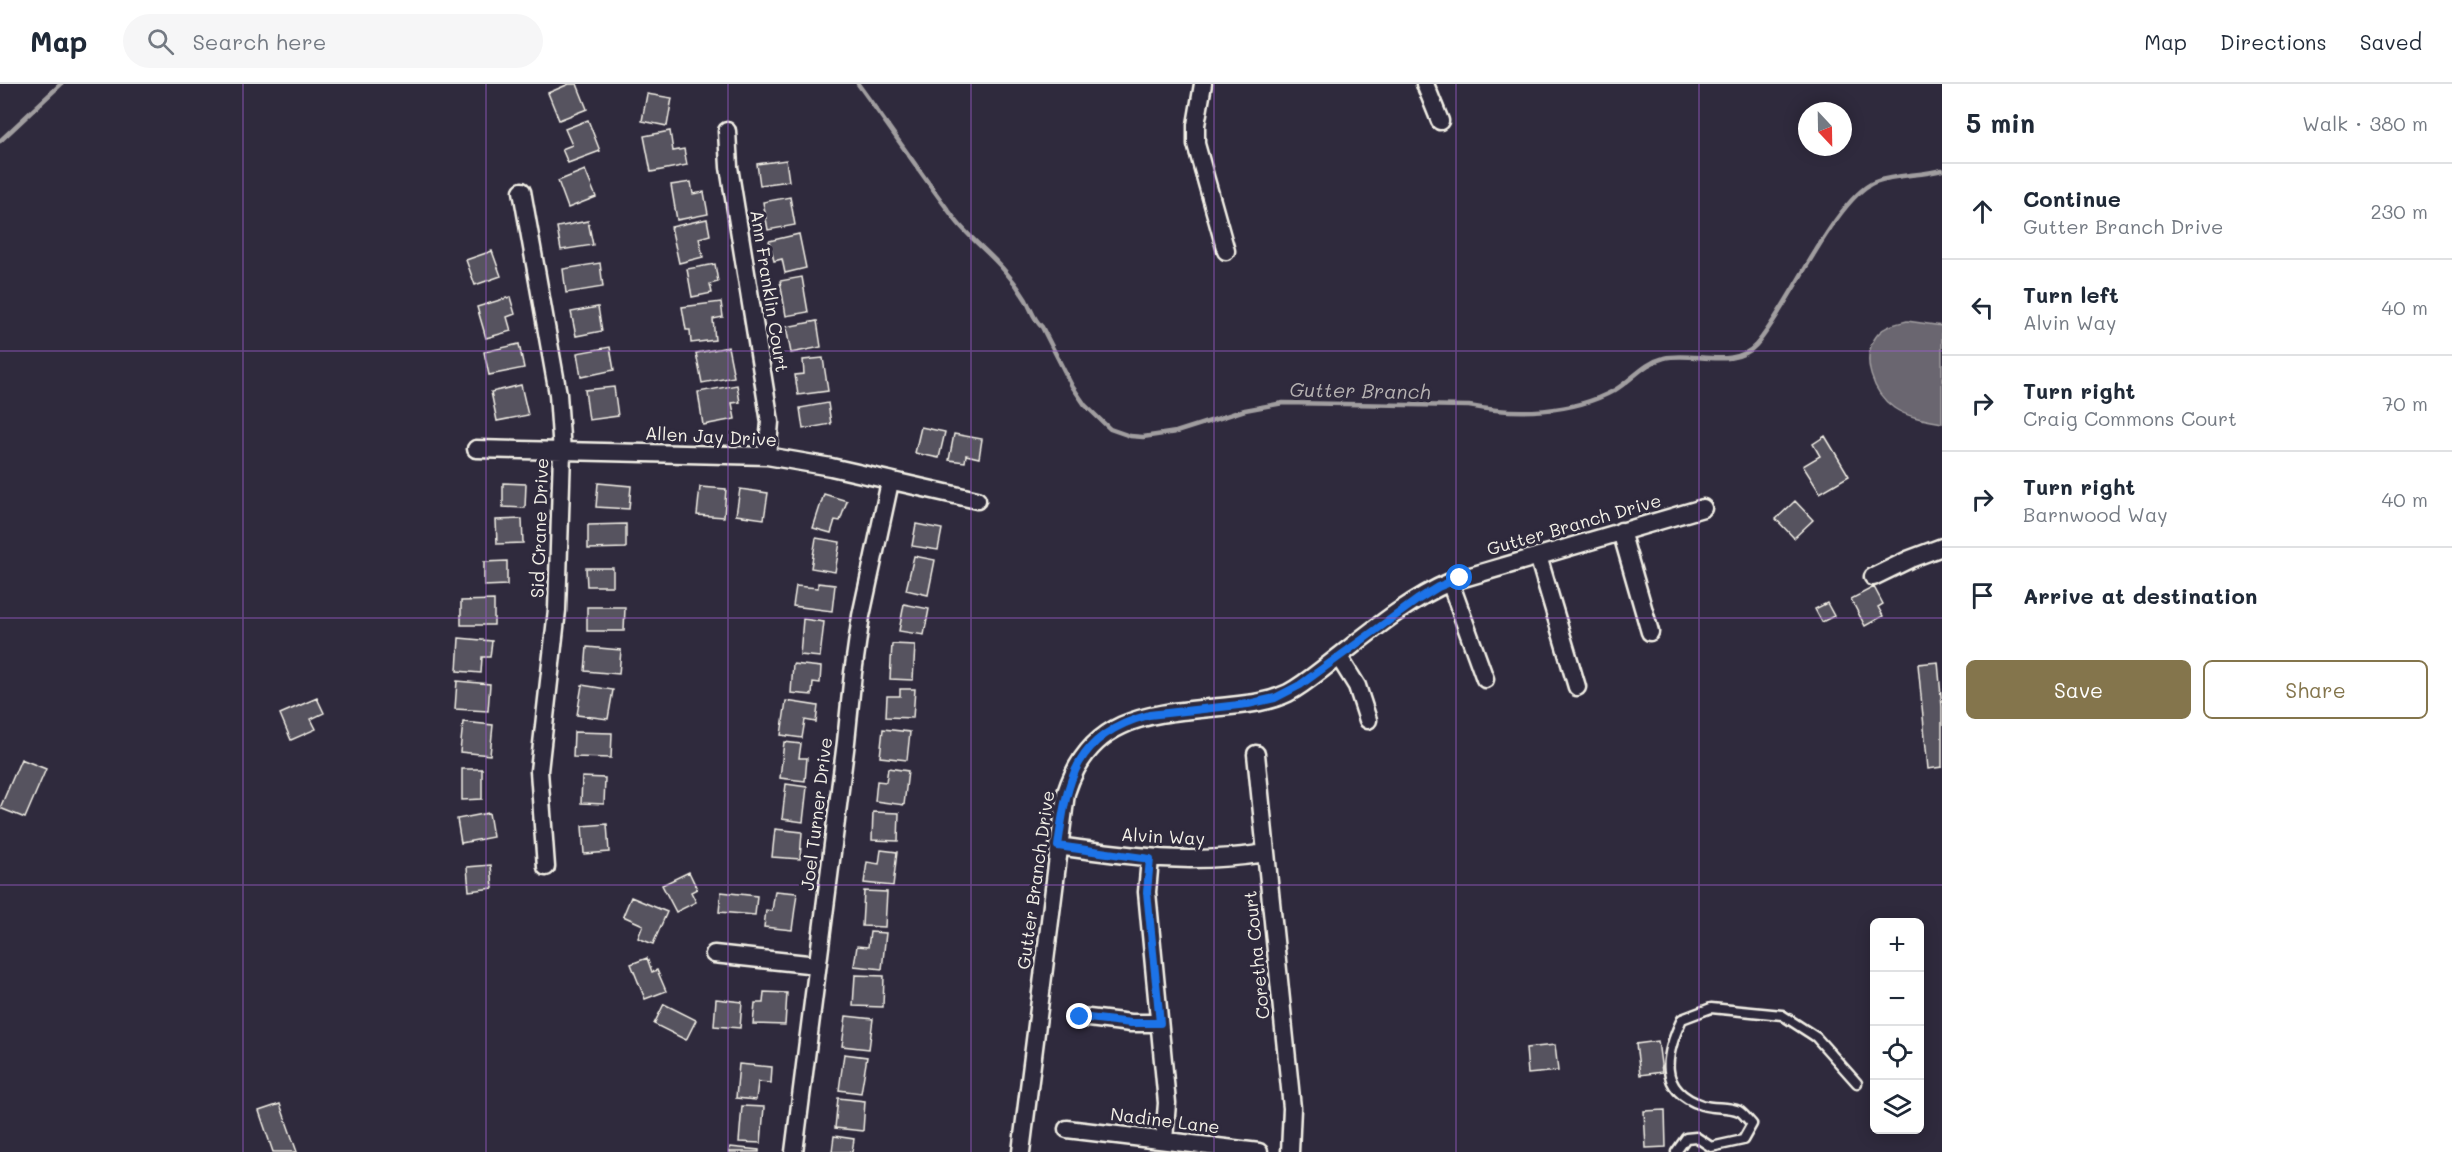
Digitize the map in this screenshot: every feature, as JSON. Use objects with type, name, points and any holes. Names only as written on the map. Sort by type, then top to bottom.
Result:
[{"type":"street","points":[[1203,84],[1196,126],[1196,144],[1226,251]]},
{"type":"street","points":[[1425,84],[1440,121]]},
{"type":"street","name":"Ann Franklin Court","points":[[727,131],[729,166],[770,422],[767,456]]},
{"type":"street","name":"Sid Crane Drive","points":[[522,192],[558,394],[562,452],[557,610],[539,771],[546,867]]},
{"type":"street","name":"Allen Jay Drive","points":[[476,449],[767,456],[831,467],[977,500]]},
{"type":"street","name":"Joel Turner Drive","points":[[794,1152],[860,627],[890,482]]},
{"type":"street","name":"Gutter Branch Drive","points":[[1021,1152],[1063,806],[1070,780],[1083,757],[1101,737],[1112,729],[1149,715],[1248,704],[1275,698],[1300,685],[1417,600],[1450,582],[1702,508]]},
{"type":"street","points":[[1621,531],[1650,632]]},
{"type":"street","points":[[1873,578],[1910,559],[1942,547]]},
{"type":"street","points":[[1538,556],[1577,687]]},
{"type":"street","points":[[1450,582],[1485,679]]},
{"type":"street","points":[[1339,657],[1357,686],[1368,720]]},
{"type":"street","name":"Coretha Court","points":[[1256,754],[1292,1108],[1290,1152]]},
{"type":"street","name":"Alvin Way","points":[[1058,846],[1150,859],[1208,860],[1266,852]]},
{"type":"street","points":[[1150,859],[1147,892],[1167,1103],[1164,1140]]},
{"type":"street","points":[[714,954],[817,965]]},
{"type":"street","points":[[1080,1017],[1131,1023],[1160,1023]]},
{"type":"street","name":"Nadine Lane","points":[[1066,1129],[1259,1152]]},
{"type":"lane","points":[[1676,1152],[1686,1138],[1696,1137],[1711,1147],[1743,1140],[1752,1124],[1739,1111],[1702,1106],[1680,1094],[1667,1073],[1671,1042],[1682,1019],[1711,1008],[1782,1015],[1816,1037],[1857,1083]]},
{"type":"shaded area","points":[[1907,321],[1942,326],[1942,423],[1911,416],[1894,408],[1880,394],[1871,376],[1869,356],[1875,338],[1885,328]]},
{"type":"building","points":[[569,84],[577,84],[587,109],[559,120],[548,93]]},
{"type":"building","points":[[647,94],[672,98],[667,126],[642,121]]},
{"type":"building","points":[[588,120],[600,151],[568,163],[562,149],[572,145],[565,129]]},
{"type":"building","points":[[670,131],[673,151],[684,149],[687,165],[651,172],[644,136]]},
{"type":"building","points":[[786,160],[789,181],[760,185],[757,164]]},
{"type":"building","points":[[585,170],[596,197],[568,208],[558,181]]},
{"type":"building","points":[[691,182],[693,194],[704,192],[708,214],[677,220],[671,185]]},
{"type":"building","points":[[790,197],[795,225],[768,230],[763,202]]},
{"type":"building","points":[[707,219],[710,235],[699,238],[703,257],[679,263],[671,227]]},
{"type":"building","points":[[588,221],[593,245],[561,250],[557,227]]},
{"type":"building","points":[[799,234],[806,268],[785,273],[782,259],[774,261],[769,241]]},
{"type":"building","points":[[492,251],[501,276],[475,285],[466,260]]},
{"type":"building","points":[[600,263],[603,287],[566,293],[563,269]]},
{"type":"building","points":[[715,264],[718,282],[710,284],[712,293],[692,297],[687,269]]},
{"type":"building","points":[[802,277],[808,312],[786,316],[780,281]]},
{"type":"building","points":[[510,297],[515,314],[507,317],[511,331],[486,338],[477,307]]},
{"type":"building","points":[[721,302],[723,317],[713,319],[715,340],[691,343],[690,330],[686,330],[682,307]]},
{"type":"building","points":[[598,307],[602,331],[576,336],[571,312]]},
{"type":"building","points":[[817,321],[821,347],[791,353],[786,327]]},
{"type":"building","points":[[519,344],[524,368],[489,375],[484,352]]},
{"type":"building","points":[[610,347],[614,370],[581,377],[577,353]]},
{"type":"building","points":[[728,347],[734,377],[702,383],[696,353]]},
{"type":"building","points":[[823,358],[828,391],[798,395],[795,375],[804,374],[803,360]]},
{"type":"building","points":[[521,385],[528,415],[497,421],[491,392]]},
{"type":"building","points":[[737,385],[740,402],[732,403],[735,419],[703,425],[698,392]]},
{"type":"building","points":[[614,387],[618,416],[589,420],[585,390]]},
{"type":"building","points":[[828,403],[831,424],[803,429],[800,408]]},
{"type":"building","points":[[921,427],[945,432],[939,458],[915,453]]},
{"type":"building","points":[[954,434],[982,439],[979,458],[966,455],[965,462],[949,460]]},
{"type":"building","points":[[1825,436],[1849,476],[1820,493],[1803,466],[1820,456],[1813,444]]},
{"type":"building","points":[[503,483],[526,484],[525,508],[503,507]]},
{"type":"building","points":[[598,483],[631,486],[629,509],[596,507]]},
{"type":"building","points":[[700,487],[726,489],[724,517],[697,515]]},
{"type":"building","points":[[740,489],[768,493],[764,519],[736,515]]},
{"type":"building","points":[[824,494],[847,501],[840,521],[835,520],[831,533],[813,528]]},
{"type":"building","points":[[1795,501],[1813,520],[1794,538],[1776,519]]},
{"type":"building","points":[[522,519],[523,543],[497,544],[496,520]]},
{"type":"building","points":[[626,524],[626,548],[588,549],[588,525]]},
{"type":"building","points":[[916,524],[942,529],[938,550],[912,546]]},
{"type":"building","points":[[816,538],[840,542],[835,572],[811,568]]},
{"type":"building","points":[[914,556],[935,560],[928,595],[906,590]]},
{"type":"building","points":[[507,561],[507,585],[484,586],[484,562]]},
{"type":"building","points":[[586,568],[613,568],[613,586],[587,586]]},
{"type":"building","points":[[818,583],[835,585],[832,611],[793,606],[796,586],[818,588]]},
{"type":"building","points":[[1874,587],[1883,604],[1878,607],[1883,616],[1865,626],[1851,599]]},
{"type":"building","points":[[494,600],[494,625],[461,625],[461,601]]},
{"type":"building","points":[[1827,603],[1834,616],[1822,622],[1815,609]]},
{"type":"building","points":[[904,604],[929,609],[924,635],[899,631]]},
{"type":"building","points":[[587,607],[625,607],[624,631],[587,631]]},
{"type":"building","points":[[803,619],[824,622],[820,657],[800,655]]},
{"type":"building","points":[[459,638],[492,641],[490,657],[482,657],[481,673],[457,671]]},
{"type":"building","points":[[892,644],[915,645],[913,680],[890,679]]},
{"type":"building","points":[[587,647],[621,650],[619,674],[585,671]]},
{"type":"building","points":[[1938,662],[1942,707],[1942,767],[1928,769],[1918,664]]},
{"type":"building","points":[[793,664],[821,667],[820,683],[813,682],[812,695],[791,693]]},
{"type":"building","points":[[457,681],[490,684],[488,711],[455,709]]},
{"type":"building","points":[[582,685],[613,690],[608,719],[577,715]]},
{"type":"building","points":[[900,689],[915,689],[913,718],[886,717],[887,696],[900,696]]},
{"type":"building","points":[[317,698],[324,713],[311,719],[316,729],[291,740],[280,714]]},
{"type":"building","points":[[786,701],[818,706],[816,722],[805,720],[802,738],[781,735]]},
{"type":"building","points":[[463,722],[493,725],[490,755],[460,752]]},
{"type":"building","points":[[883,729],[910,732],[907,760],[880,757]]},
{"type":"building","points":[[574,732],[612,733],[611,758],[573,757]]},
{"type":"building","points":[[784,742],[801,744],[799,758],[807,758],[805,781],[780,778]]},
{"type":"building","points":[[21,759],[46,769],[25,818],[0,808]]},
{"type":"building","points":[[888,768],[908,771],[904,805],[875,801],[877,781],[886,782]]},
{"type":"building","points":[[462,769],[482,769],[482,799],[462,800]]},
{"type":"building","points":[[582,777],[605,778],[604,804],[581,803]]},
{"type":"building","points":[[786,784],[807,787],[803,822],[782,819]]},
{"type":"building","points":[[873,812],[899,813],[898,841],[872,840]]},
{"type":"building","points":[[489,813],[493,837],[461,843],[457,819]]},
{"type":"building","points":[[607,824],[609,852],[584,854],[582,826]]},
{"type":"building","points":[[775,829],[802,832],[800,859],[772,857]]},
{"type":"building","points":[[881,850],[897,852],[893,886],[864,883],[867,862],[879,864]]},
{"type":"building","points":[[491,865],[493,888],[469,891],[467,867]]},
{"type":"building","points":[[689,872],[697,889],[691,892],[696,902],[676,912],[662,885]]},
{"type":"building","points":[[775,891],[797,893],[792,930],[764,927],[766,910],[772,911]]},
{"type":"building","points":[[864,891],[887,892],[885,927],[862,926]]},
{"type":"building","points":[[721,892],[757,896],[755,915],[719,912]]},
{"type":"building","points":[[631,897],[667,912],[653,944],[638,938],[643,925],[623,916]]},
{"type":"building","points":[[870,932],[886,933],[882,969],[854,966],[857,946],[868,947]]},
{"type":"building","points":[[647,958],[652,972],[657,970],[666,991],[645,999],[631,964]]},
{"type":"building","points":[[855,975],[884,976],[883,1007],[853,1006]]},
{"type":"building","points":[[764,992],[787,993],[785,1025],[753,1024],[755,1003],[763,1003]]},
{"type":"building","points":[[716,999],[742,1002],[740,1028],[714,1026]]},
{"type":"building","points":[[664,1004],[696,1020],[686,1040],[654,1024]]},
{"type":"building","points":[[846,1016],[873,1019],[869,1049],[842,1046]]},
{"type":"building","points":[[1658,1041],[1662,1072],[1640,1075],[1636,1044]]},
{"type":"building","points":[[1555,1045],[1558,1071],[1528,1074],[1526,1048]]},
{"type":"building","points":[[844,1054],[867,1057],[861,1093],[839,1090]]},
{"type":"building","points":[[739,1064],[772,1067],[771,1083],[758,1082],[756,1100],[736,1098]]},
{"type":"building","points":[[838,1098],[865,1101],[863,1131],[835,1128]]},
{"type":"building","points":[[280,1104],[297,1152],[273,1152],[259,1111]]},
{"type":"building","points":[[742,1106],[764,1107],[761,1143],[739,1142]]},
{"type":"building","points":[[1665,1110],[1666,1147],[1646,1148],[1644,1111]]},
{"type":"building","points":[[834,1136],[854,1139],[852,1152],[832,1152]]},
{"type":"building","points":[[730,1147],[759,1150],[759,1152],[729,1152]]},
{"type":"waterway","name":"Gutter Branch","points":[[0,141],[61,84]]},
{"type":"waterway","name":"Gutter Branch","points":[[858,84],[954,218],[1019,288],[1072,386],[1085,405],[1110,429],[1130,436],[1143,437],[1176,432],[1245,410],[1283,403],[1469,406],[1506,411],[1562,408],[1581,404],[1615,390],[1657,360],[1675,356],[1736,357],[1756,345],[1769,328],[1828,231],[1860,192],[1883,179],[1942,170]]},
{"type":"route","points":[[1080,1017],[1131,1023],[1160,1023],[1147,892],[1150,859],[1058,846],[1063,806],[1070,780],[1091,746],[1112,729],[1149,715],[1248,704],[1275,698],[1300,685],[1417,600],[1438,587],[1460,578]]}]
